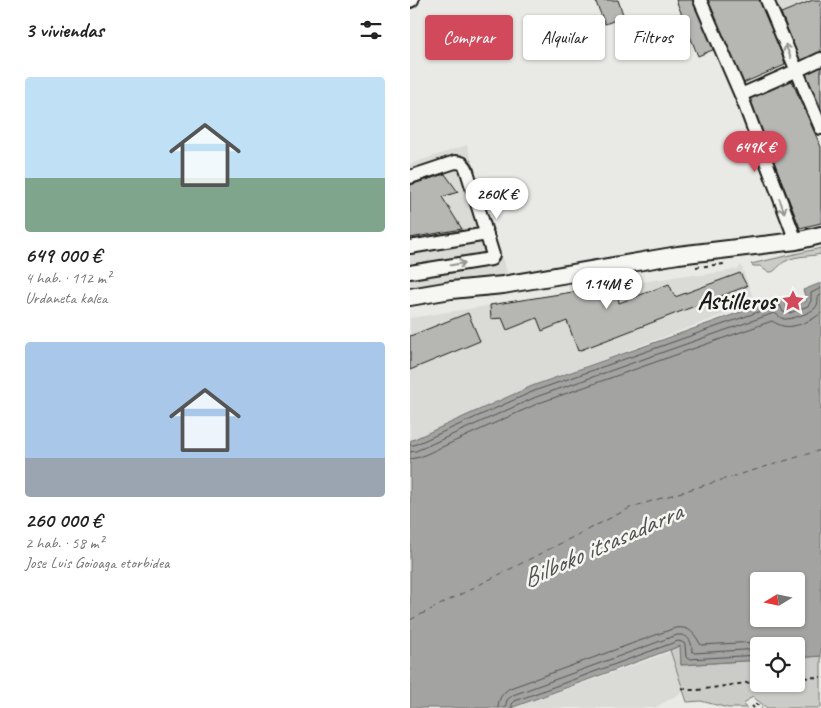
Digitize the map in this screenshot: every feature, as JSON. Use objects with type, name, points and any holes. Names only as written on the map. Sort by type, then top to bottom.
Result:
[{"type":"main road","points":[[410,297],[451,290],[503,285],[678,255],[796,241],[821,235]]},
{"type":"street","points":[[700,0],[741,95],[796,241]]},
{"type":"street","points":[[767,0],[821,128]]},
{"type":"street","points":[[743,94],[821,59]]},
{"type":"street","points":[[410,177],[455,162],[464,164],[493,255],[490,259],[410,272]]},
{"type":"street","points":[[410,247],[487,234]]},
{"type":"path","points":[[805,678],[821,677]]},
{"type":"path","points":[[682,688],[698,690],[750,682]]},
{"type":"path","points":[[755,703],[762,708]]},
{"type":"shaded area","points":[[775,0],[812,0],[781,13]]},
{"type":"shaded area","points":[[467,145],[508,275],[410,291],[410,164]]},
{"type":"shaded area","points":[[821,248],[821,254],[790,259],[772,272],[751,264]]},
{"type":"shaded area","points":[[741,265],[755,303],[532,386],[410,441],[410,318],[687,275],[723,272],[738,269]]},
{"type":"shaded area","points":[[681,645],[681,665],[750,661],[750,692],[805,692],[805,657],[821,656],[821,708],[767,708],[752,696],[743,705],[747,708],[728,708],[701,701],[687,702],[670,650]]},
{"type":"shaded area","points":[[670,652],[683,692],[655,708],[514,708]]},
{"type":"water","name":"Bilboko itsasadarra","points":[[821,283],[821,656],[805,657],[805,637],[750,637],[750,661],[681,665],[680,646],[511,708],[410,708],[410,441],[532,386],[783,297],[787,308],[807,301],[803,290]]},
{"type":"building","points":[[595,0],[618,0],[623,15],[615,15],[615,20],[605,24],[605,15],[601,15]]},
{"type":"building","points":[[676,0],[695,0],[715,49],[698,56],[690,36],[690,15],[682,15]]},
{"type":"building","points":[[705,0],[760,0],[785,65],[741,84]]},
{"type":"building","points":[[813,0],[821,0],[821,54],[801,63],[781,13]]},
{"type":"building","points":[[821,62],[821,110],[803,70]]},
{"type":"building","points":[[791,79],[821,147],[821,223],[800,228],[748,97]]},
{"type":"building","points":[[445,174],[458,192],[442,197],[462,229],[410,238],[410,185]]},
{"type":"building","points":[[740,273],[747,286],[578,351],[567,321],[542,331],[537,318],[507,330],[502,318],[491,319],[490,305],[617,285],[619,303],[669,284],[675,297]]},
{"type":"building","points":[[468,313],[480,341],[410,370],[410,336]]},
{"type":"ferry route","points":[[410,620],[632,507],[821,450]]},
{"type":"place","name":"Astilleros","points":[[793,301]]}]
